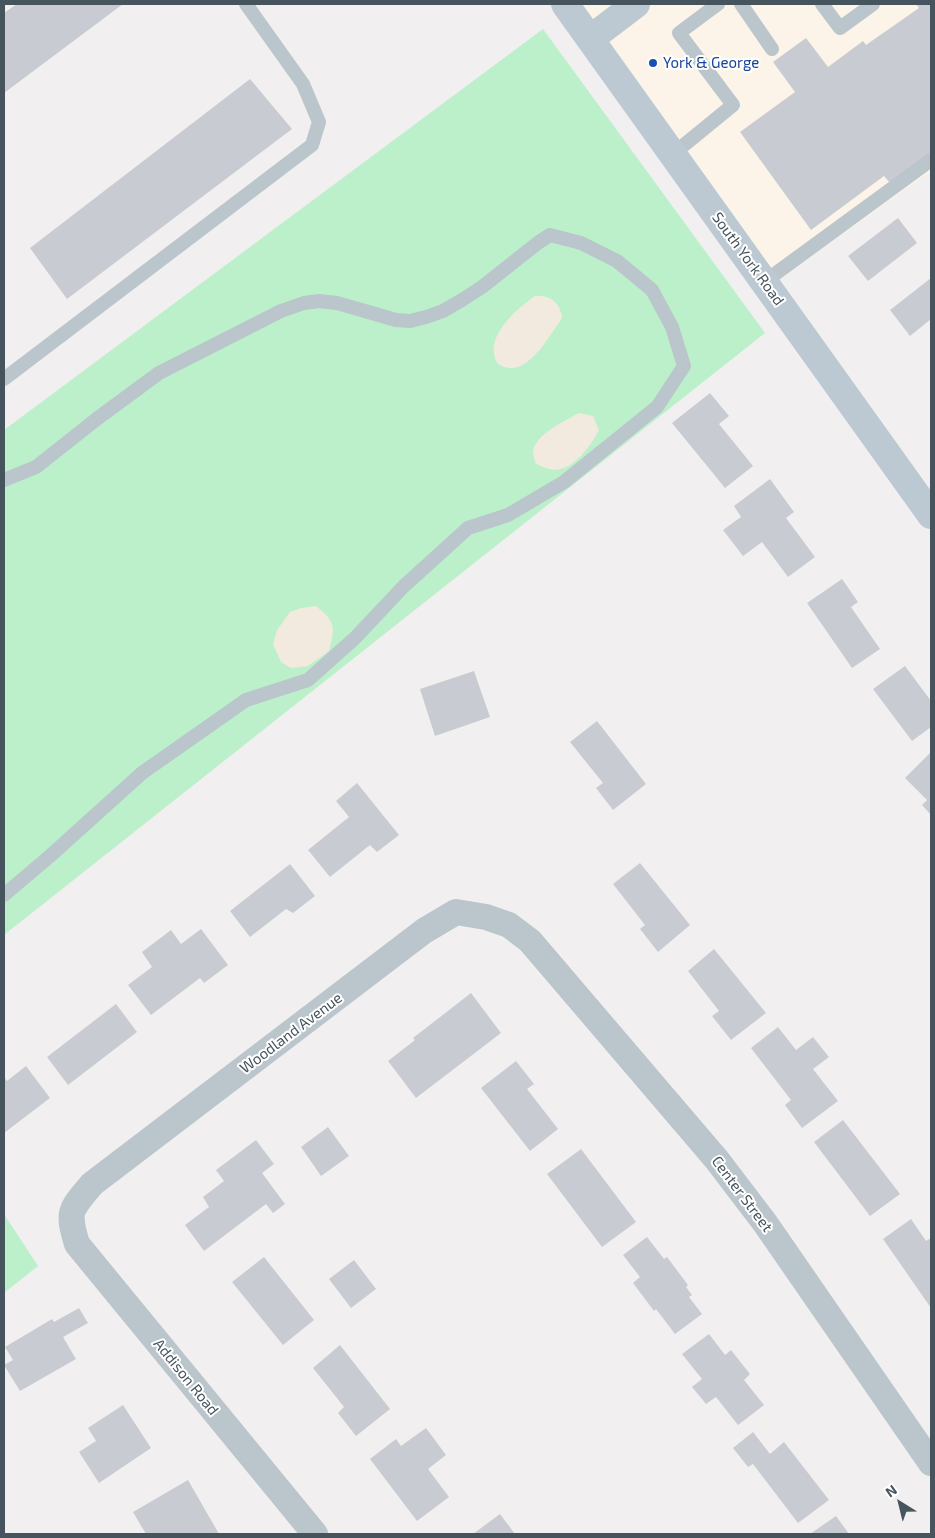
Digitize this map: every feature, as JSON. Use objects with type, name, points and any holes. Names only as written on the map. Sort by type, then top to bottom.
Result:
[{"type":"main road","name":"South York Road","points":[[564,4],[931,515]]},
{"type":"main road","points":[[590,39],[636,4]]},
{"type":"street","name":"Woodland Avenue","points":[[72,1214],[74,1204],[92,1184],[416,937],[456,912],[486,917],[509,925],[530,941]]},
{"type":"street","name":"Center Street","points":[[530,941],[717,1160],[765,1223],[931,1463]]},
{"type":"street","name":"Addison Road","points":[[72,1214],[70,1222],[77,1244],[315,1534]]},
{"type":"lane","points":[[4,379],[312,144],[319,122],[303,84],[246,4]]},
{"type":"lane","points":[[673,154],[733,105],[679,33],[718,4]]},
{"type":"lane","points":[[741,4],[772,49]]},
{"type":"lane","points":[[822,4],[840,28],[872,4]]},
{"type":"lane","points":[[764,282],[931,160]]},
{"type":"lane","points":[[4,480],[36,467],[159,373],[281,311],[304,303],[319,301],[337,303],[396,320],[410,321],[426,318],[435,315],[482,287],[550,235],[581,243],[617,261],[652,290],[672,327],[684,366],[657,407],[564,482],[508,515],[468,528],[403,587],[355,638],[308,680],[246,700],[142,773],[4,896]]},
{"type":"shaded area","points":[[571,4],[627,4],[591,31]]},
{"type":"shaded area","points":[[645,4],[931,4],[931,171],[772,284],[598,41]]},
{"type":"green space","points":[[543,29],[765,333],[4,935],[4,430]]},
{"type":"green space","points":[[4,1214],[38,1266],[4,1293]]},
{"type":"sand","points":[[535,296],[550,298],[554,301],[561,312],[562,318],[541,348],[528,362],[511,368],[498,364],[495,359],[494,345],[501,328],[521,306]]},
{"type":"sand","points":[[579,413],[593,416],[599,430],[582,455],[562,469],[553,470],[536,464],[533,452],[539,439],[559,424]]},
{"type":"sand","points":[[316,606],[327,617],[332,626],[333,631],[329,651],[308,666],[291,668],[281,662],[273,644],[277,630],[290,612]]},
{"type":"building","points":[[17,4],[123,4],[4,93],[4,13]]},
{"type":"building","points":[[916,4],[931,4],[931,153],[890,183],[884,176],[811,230],[740,132],[795,92],[773,62],[806,38],[828,67],[863,41],[866,45],[919,8]]},
{"type":"building","points":[[250,79],[292,129],[67,299],[30,248]]},
{"type":"building","points":[[898,218],[917,243],[868,281],[848,256]]},
{"type":"building","points":[[931,278],[931,319],[910,336],[890,310]]},
{"type":"building","points":[[710,393],[729,416],[719,424],[753,466],[725,488],[672,423]]},
{"type":"building","points":[[770,479],[794,512],[786,518],[815,557],[788,577],[762,542],[743,556],[723,530],[741,517],[734,506]]},
{"type":"building","points":[[842,579],[858,602],[851,607],[880,649],[852,668],[807,603]]},
{"type":"building","points":[[905,666],[931,701],[931,727],[912,741],[873,689]]},
{"type":"building","points":[[474,671],[490,717],[435,736],[420,689]]},
{"type":"building","points":[[597,721],[646,784],[613,810],[596,788],[603,783],[570,742]]},
{"type":"building","points":[[931,752],[931,815],[922,805],[927,800],[905,778]]},
{"type":"building","points":[[357,783],[399,835],[377,852],[370,845],[330,877],[308,850],[349,817],[336,801]]},
{"type":"building","points":[[640,863],[690,925],[658,952],[640,929],[645,925],[613,884]]},
{"type":"building","points":[[290,864],[315,896],[293,913],[286,909],[250,937],[230,911]]},
{"type":"building","points":[[201,929],[228,965],[204,983],[200,978],[151,1015],[128,985],[152,967],[142,952],[171,930],[181,944]]},
{"type":"building","points":[[714,949],[766,1013],[731,1040],[712,1016],[719,1011],[688,971]]},
{"type":"building","points":[[471,993],[501,1033],[416,1098],[388,1061],[415,1040],[413,1038]]},
{"type":"building","points":[[116,1004],[137,1032],[68,1085],[47,1057]]},
{"type":"building","points":[[778,1027],[796,1050],[813,1037],[829,1057],[813,1069],[838,1101],[802,1128],[785,1105],[791,1100],[751,1048]]},
{"type":"building","points":[[516,1061],[534,1084],[527,1089],[558,1129],[530,1151],[481,1088]]},
{"type":"building","points":[[26,1066],[50,1098],[4,1133],[4,1077],[7,1081]]},
{"type":"building","points":[[843,1120],[900,1194],[870,1216],[814,1142]]},
{"type":"building","points":[[328,1127],[349,1156],[321,1176],[301,1147]]},
{"type":"building","points":[[256,1140],[274,1164],[262,1173],[285,1204],[273,1213],[266,1204],[204,1251],[185,1225],[209,1207],[203,1197],[224,1181],[216,1170]]},
{"type":"building","points":[[581,1149],[636,1222],[602,1247],[547,1174]]},
{"type":"building","points":[[911,1219],[926,1241],[931,1238],[931,1308],[883,1239]]},
{"type":"building","points":[[647,1237],[664,1259],[667,1257],[688,1285],[686,1287],[692,1295],[689,1297],[702,1314],[675,1334],[656,1309],[654,1311],[633,1283],[640,1277],[623,1255]]},
{"type":"building","points":[[264,1257],[314,1320],[283,1345],[232,1282]]},
{"type":"building","points":[[354,1260],[376,1289],[351,1308],[329,1279]]},
{"type":"building","points":[[79,1308],[88,1323],[63,1337],[76,1359],[20,1391],[4,1365],[13,1360],[5,1347],[52,1319],[54,1322]]},
{"type":"building","points":[[709,1334],[725,1355],[731,1350],[750,1374],[744,1380],[764,1405],[738,1425],[716,1397],[706,1404],[692,1387],[702,1379],[682,1354]]},
{"type":"building","points":[[340,1345],[390,1409],[356,1436],[338,1413],[344,1407],[313,1368]]},
{"type":"building","points":[[123,1405],[151,1448],[99,1483],[79,1452],[96,1441],[88,1428]]},
{"type":"building","points":[[426,1428],[446,1455],[428,1469],[449,1497],[417,1521],[370,1459],[396,1439],[401,1446]]},
{"type":"building","points":[[753,1432],[770,1454],[784,1442],[829,1500],[798,1523],[753,1464],[748,1467],[733,1448]]},
{"type":"building","points":[[188,1480],[219,1534],[146,1534],[133,1512]]},
{"type":"building","points":[[500,1514],[515,1534],[473,1534]]},
{"type":"building","points":[[836,1516],[849,1534],[810,1534]]},
{"type":"place","name":"York & George","points":[[653,63]]}]
